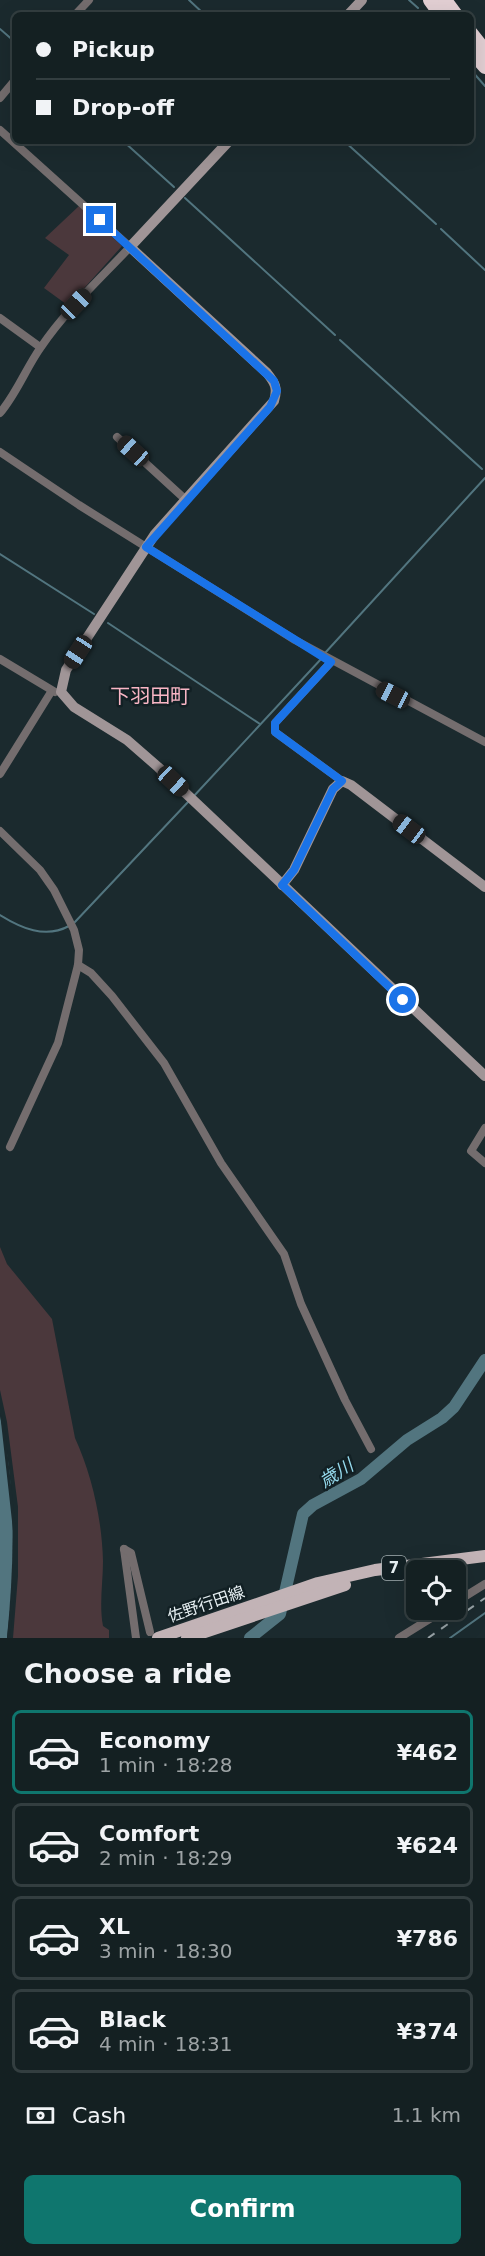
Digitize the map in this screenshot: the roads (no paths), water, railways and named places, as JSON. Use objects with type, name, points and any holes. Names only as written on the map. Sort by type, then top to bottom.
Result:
[{"type":"highway","points":[[474,37],[485,51]]},
{"type":"highway","points":[[474,55],[485,68]]},
{"type":"main road","name":"7","points":[[303,1593],[375,1570],[485,1556]]},
{"type":"main road","points":[[466,1567],[485,1564]]},
{"type":"main road","name":"7","points":[[303,1593],[374,1578],[406,1574]]},
{"type":"main road","name":"佐野行田線","points":[[154,1635],[265,1601],[303,1593]]},
{"type":"main road","name":"佐野行田線","points":[[187,1638],[260,1613],[303,1593]]},
{"type":"street","points":[[78,12],[89,0]]},
{"type":"street","points":[[351,12],[362,0]]},
{"type":"street","points":[[0,98],[12,84]]},
{"type":"street","points":[[0,129],[12,140]]},
{"type":"street","points":[[0,774],[56,692],[66,670],[146,547],[270,407],[277,391],[274,381],[267,373],[17,144]]},
{"type":"street","points":[[0,413],[12,399],[40,347],[70,309],[226,144]]},
{"type":"street","points":[[0,318],[40,347]]},
{"type":"street","points":[[117,437],[186,500]]},
{"type":"street","points":[[0,452],[146,547],[325,658],[485,742]]},
{"type":"street","points":[[325,658],[275,723],[275,732],[342,781],[351,785],[485,887]]},
{"type":"street","points":[[0,659],[56,692],[74,707],[134,746],[485,1076]]},
{"type":"street","points":[[282,885],[294,870],[333,789],[342,781]]},
{"type":"street","points":[[0,831],[46,878],[74,930],[79,950],[78,965],[58,1043],[10,1147]]},
{"type":"street","points":[[78,965],[91,973],[112,996],[164,1063],[220,1161],[284,1254],[305,1314],[345,1401],[371,1449]]},
{"type":"street","points":[[485,1128],[471,1151],[485,1163]]},
{"type":"street","points":[[136,1638],[124,1549],[129,1550],[133,1557],[154,1635]]},
{"type":"street","points":[[466,1596],[485,1584]]},
{"type":"street","points":[[399,1638],[428,1620]]},
{"type":"water","points":[[0,1416],[12,1499],[11,1583],[7,1638],[0,1638]]},
{"type":"waterway","points":[[189,0],[202,12]]},
{"type":"waterway","points":[[409,0],[418,8]]},
{"type":"waterway","points":[[0,29],[12,39]]},
{"type":"waterway","points":[[474,73],[485,86]]},
{"type":"waterway","points":[[126,144],[174,187]]},
{"type":"waterway","points":[[347,144],[436,224]]},
{"type":"waterway","points":[[185,198],[335,335]]},
{"type":"waterway","points":[[441,229],[485,270]]},
{"type":"waterway","points":[[340,340],[482,469]]},
{"type":"waterway","points":[[325,653],[485,478]]},
{"type":"waterway","points":[[0,554],[94,614]]},
{"type":"waterway","points":[[108,623],[260,724]]},
{"type":"waterway","points":[[193,797],[322,658]]},
{"type":"waterway","points":[[74,923],[189,801]]},
{"type":"waterway","points":[[0,915],[25,928],[42,932],[51,932],[69,926]]},
{"type":"waterway","name":"歳川","points":[[250,1638],[280,1614],[303,1514],[313,1505],[361,1479],[407,1440],[442,1418],[454,1407],[485,1360]]},
{"type":"waterway","points":[[450,1638],[485,1613]]},
{"type":"railway","points":[[428,1638],[485,1598]]},
{"type":"district","name":"下羽田町","points":[[150,696]]}]
